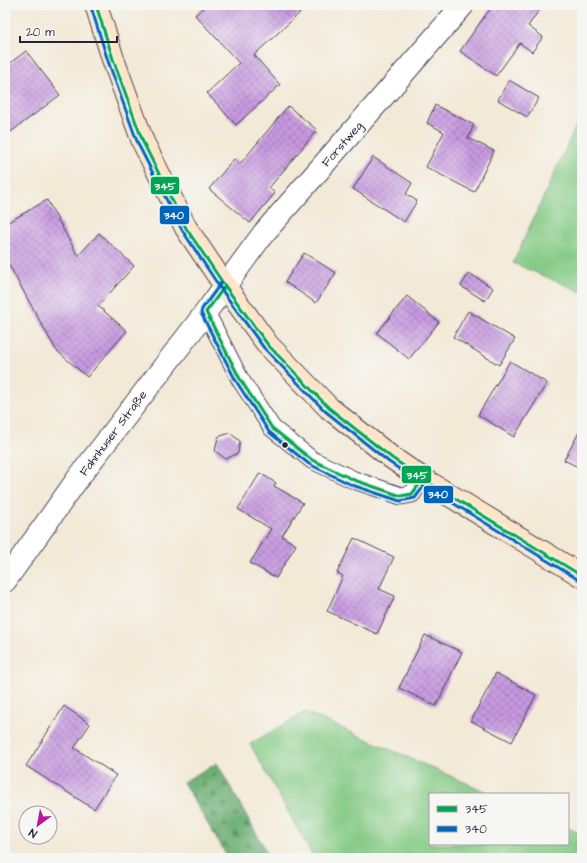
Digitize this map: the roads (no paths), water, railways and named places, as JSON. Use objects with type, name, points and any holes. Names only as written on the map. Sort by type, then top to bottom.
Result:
[{"type":"main road","points":[[96,5],[113,59],[144,142],[186,228],[225,286],[268,345],[329,408],[392,458],[422,479],[582,576]]},
{"type":"street","name":"Forstweg","points":[[225,286],[263,234],[295,196],[463,5]]},
{"type":"street","name":"Fahnhuser Straße","points":[[5,581],[79,477],[225,286]]},
{"type":"lane","points":[[206,312],[240,379],[272,428],[312,460],[354,480],[401,496],[412,494],[422,479]]}]
